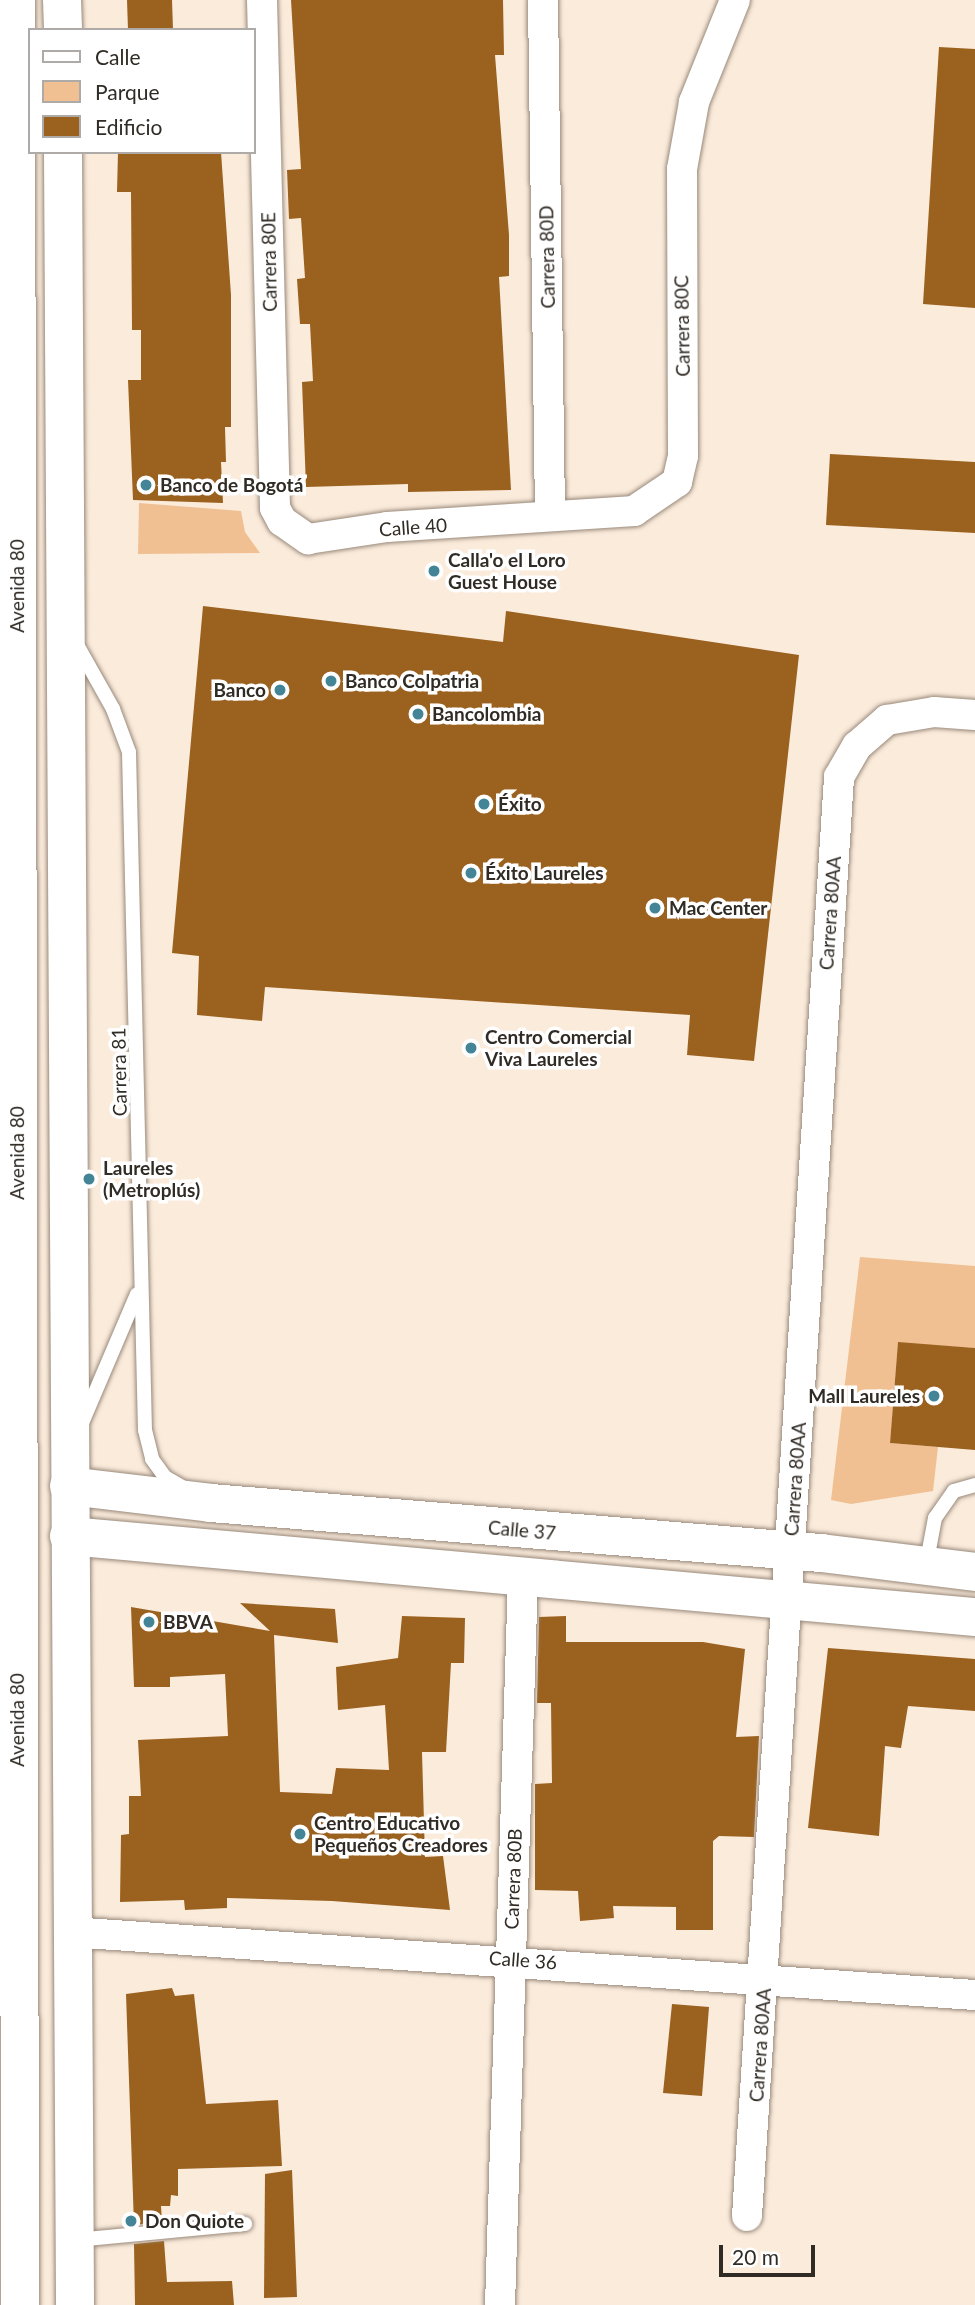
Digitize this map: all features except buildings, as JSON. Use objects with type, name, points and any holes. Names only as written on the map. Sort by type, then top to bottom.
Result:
[{"type":"main road","name":"Avenida 80","points":[[16,0],[8,175],[9,2076],[20,2305]]},
{"type":"main road","points":[[62,0],[62,28]]},
{"type":"main road","points":[[63,154],[70,2241],[75,2305]]},
{"type":"main road","name":"Calle 37","points":[[69,1468],[211,1503],[790,1552],[975,1572]]},
{"type":"main road","points":[[69,1535],[523,1579],[787,1599],[975,1617]]},
{"type":"street","name":"Carrera 80E","points":[[262,0],[275,508],[282,521]]},
{"type":"street","name":"Carrera 80D","points":[[543,0],[550,515]]},
{"type":"street","name":"Carrera 80C","points":[[550,515],[634,511],[677,482],[683,456],[682,169],[694,102],[735,0]]},
{"type":"street","name":"Calle 40","points":[[282,521],[308,539],[550,515]]},
{"type":"street","name":"Carrera 80AA","points":[[747,2216],[765,1980],[839,777],[857,746],[887,720],[934,712],[975,715]]},
{"type":"street","name":"Carrera 80B","points":[[500,2305],[523,1579]]},
{"type":"street","name":"Calle 36","points":[[71,1932],[511,1959],[975,1995]]},
{"type":"lane","name":"Carrera 81","points":[[66,625],[113,709],[130,752],[134,793],[145,1430],[152,1459],[165,1477],[211,1503]]},
{"type":"lane","points":[[69,1468],[141,1283]]},
{"type":"lane","points":[[926,1567],[935,1518],[954,1491],[975,1485]]},
{"type":"lane","points":[[70,2241],[245,2224]]},
{"type":"green space","points":[[139,503],[241,511],[245,532],[260,553],[138,554]]},
{"type":"green space","points":[[860,1257],[975,1266],[975,1348],[898,1343],[890,1443],[938,1447],[933,1491],[851,1504],[831,1500]]},
{"type":"place","name":"Banco de Bogotá","points":[[146,485]]},
{"type":"place","name":"Calla'o el Loro Guest House","points":[[434,571]]},
{"type":"place","name":"Banco Colpatria","points":[[331,681]]},
{"type":"place","name":"Banco","points":[[280,690]]},
{"type":"place","name":"Bancolombia","points":[[418,714]]},
{"type":"place","name":"Éxito","points":[[484,804]]},
{"type":"place","name":"Éxito Laureles","points":[[471,873]]},
{"type":"place","name":"Mac Center","points":[[655,908]]},
{"type":"place","name":"Centro Comercial Viva Laureles","points":[[471,1048]]},
{"type":"place","name":"Laureles (Metroplús)","points":[[89,1179]]},
{"type":"place","name":"Mall Laureles","points":[[934,1396]]},
{"type":"place","name":"BBVA","points":[[149,1622]]},
{"type":"place","name":"Centro Educativo Pequeños Creadores","points":[[300,1834]]},
{"type":"place","name":"Don Quiote","points":[[131,2221]]}]
